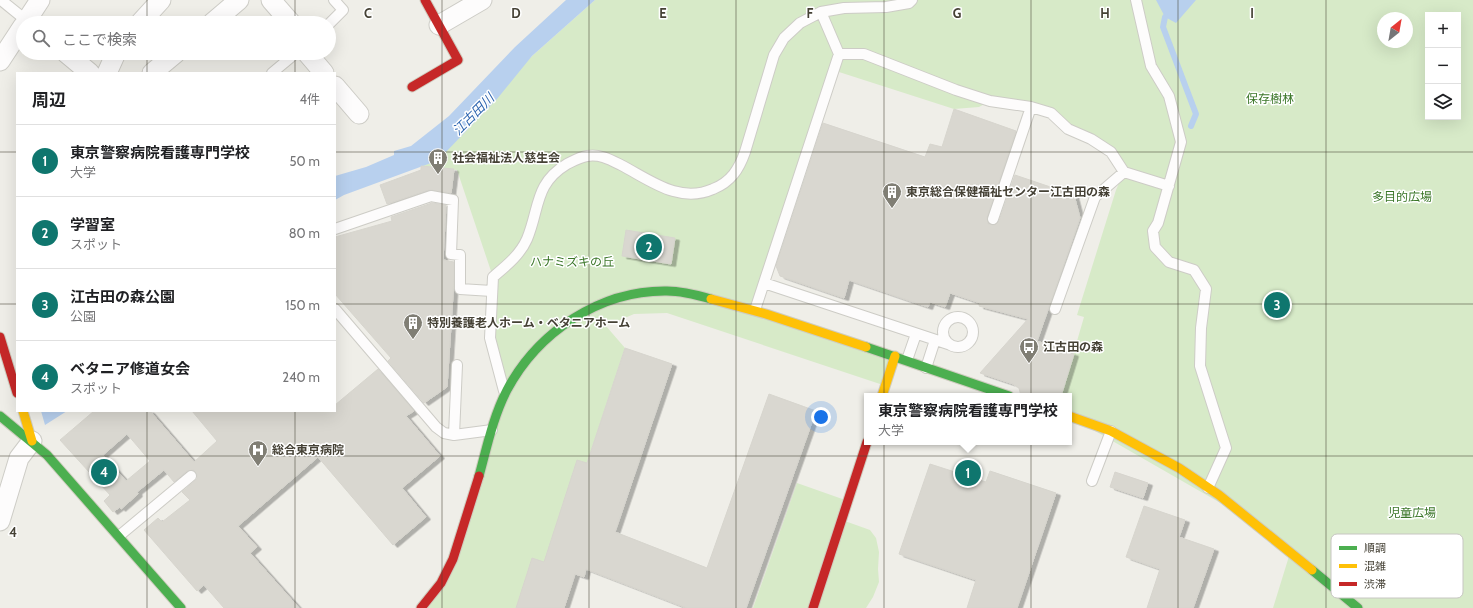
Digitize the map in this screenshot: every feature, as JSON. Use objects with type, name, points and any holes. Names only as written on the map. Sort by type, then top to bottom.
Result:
[{"type":"street","points":[[30,16],[40,0]]},
{"type":"street","points":[[146,16],[161,0]]},
{"type":"street","points":[[220,16],[239,0]]},
{"type":"street","points":[[271,0],[285,16]]},
{"type":"street","points":[[412,87],[458,60],[425,0]]},
{"type":"street","points":[[439,26],[482,0]]},
{"type":"street","points":[[0,60],[16,37]]},
{"type":"street","points":[[74,60],[89,72]]},
{"type":"street","points":[[107,72],[113,60]]},
{"type":"street","points":[[153,72],[168,60]]},
{"type":"street","points":[[313,60],[323,72]]},
{"type":"street","points":[[336,87],[358,114]]},
{"type":"street","points":[[421,608],[441,583],[453,559],[498,410],[505,393],[526,360],[546,338],[571,320],[603,303],[631,295],[659,291],[683,291],[755,310],[907,360],[1000,393]]},
{"type":"street","points":[[0,337],[16,390]]},
{"type":"street","points":[[883,393],[895,356]]},
{"type":"street","points":[[0,521],[19,458],[31,438],[23,412]]},
{"type":"street","points":[[0,416],[31,438],[181,608]]},
{"type":"street","points":[[1072,417],[1111,431],[1179,468],[1224,499],[1331,586]]},
{"type":"street","points":[[813,608],[866,445]]},
{"type":"street","points":[[1346,598],[1358,608]]},
{"type":"lane","points":[[1,0],[18,16]]},
{"type":"lane","points":[[334,0],[343,10],[336,17]]},
{"type":"lane","points":[[505,393],[490,338],[494,277],[517,256],[526,239],[540,192],[550,177],[573,161],[586,156],[602,156],[654,184],[684,194],[699,194],[722,186],[730,179],[740,166],[774,55],[784,38],[800,23],[821,12],[844,8],[886,7],[909,3],[912,0]]},
{"type":"lane","points":[[1136,0],[1152,66],[1170,96],[1181,142],[1158,223],[1153,231],[1155,247],[1169,262],[1194,270],[1206,289],[1201,328],[1200,366],[1226,448],[1208,488]]},
{"type":"lane","points":[[755,310],[839,54],[821,12]]},
{"type":"lane","points":[[839,54],[864,54],[956,90],[990,101],[1031,107],[1051,113],[1068,129],[1091,139],[1111,152],[1124,172],[1169,186]]},
{"type":"lane","points":[[273,72],[288,60]]},
{"type":"lane","points":[[993,219],[1031,107]]},
{"type":"lane","points":[[1055,309],[1095,197],[1124,172]]},
{"type":"lane","points":[[336,229],[431,196],[453,200],[451,254],[460,255],[460,289],[492,291]]},
{"type":"lane","points":[[764,283],[950,345]]},
{"type":"lane","points":[[336,311],[436,427],[444,433],[454,435],[492,430]]},
{"type":"lane","points":[[907,360],[916,334]]},
{"type":"lane","points":[[926,368],[935,340]]},
{"type":"lane","points":[[454,435],[458,365]]},
{"type":"lane","points":[[1092,481],[1111,431]]},
{"type":"lane","points":[[119,536],[191,476]]},
{"type":"green space","points":[[595,0],[1473,0],[1473,608],[1273,608],[1290,553],[1250,520],[1072,418],[1072,393],[1062,393],[1084,317],[1077,315],[1116,190],[1124,172],[1111,152],[1051,113],[990,101],[979,107],[954,109],[839,72],[841,62],[755,310],[895,356],[886,386],[667,313],[634,314],[606,326],[625,348],[587,463],[544,562],[516,608],[421,608],[441,583],[505,393],[490,338],[493,277],[457,170],[421,166],[431,163],[532,56]]},
{"type":"green space","points":[[797,483],[848,501],[842,520],[870,530],[876,538],[879,552],[879,582],[873,597],[866,608],[753,608]]},
{"type":"water","name":"江古田川","points":[[566,0],[595,0],[532,56],[497,99],[444,154],[431,163],[344,195],[336,199],[336,176],[366,167],[394,155],[394,151],[411,146],[449,116],[515,47]]},
{"type":"water","points":[[1156,0],[1196,0],[1176,23],[1165,17]]},
{"type":"water","points":[[41,412],[65,412],[45,425]]},
{"type":"building","name":"東京総合保健福祉センター江古田の森","points":[[954,109],[1016,131],[987,217],[988,224],[995,225],[999,221],[1015,175],[1074,195],[1080,218],[1037,341],[1074,354],[1062,393],[1020,393],[1019,388],[1013,384],[980,373],[1028,319],[979,306],[980,303],[950,293],[945,307],[930,302],[928,307],[849,280],[844,298],[780,276],[776,266],[823,123],[925,157],[930,144],[942,147]]},
{"type":"building","points":[[421,166],[454,169],[451,193],[429,190],[387,204],[380,185],[421,170]]},
{"type":"building","name":"特別養護老人ホーム・ベタニアホーム","points":[[432,203],[446,205],[443,260],[454,262],[447,387],[424,403],[388,361],[391,358],[336,295],[336,237],[392,221],[391,217]]},
{"type":"building","points":[[626,230],[675,238],[671,264],[622,256]]},
{"type":"building","points":[[625,348],[672,364],[615,532],[707,568],[769,394],[816,411],[746,608],[687,608],[586,569],[584,577],[575,574],[564,608],[516,608],[532,558],[544,562],[577,460],[587,463]]},
{"type":"building","points":[[378,369],[414,411],[406,416],[440,456],[402,488],[426,517],[393,545],[318,457],[238,526],[257,547],[250,553],[299,608],[224,608],[204,585],[197,591],[144,530],[158,518],[162,522],[190,500],[182,492],[197,479],[197,475],[194,470],[187,471],[174,482],[164,470],[137,492],[138,494],[121,509],[120,507],[113,512],[104,501],[110,495],[60,440],[93,412],[151,412],[194,462],[217,441],[193,412],[336,412],[336,404]],"holes":[[[127,434],[150,461],[126,481],[103,455]]]},
{"type":"building","points":[[930,464],[986,482],[990,471],[1056,493],[1017,608],[967,608],[976,580],[899,554]]},
{"type":"building","points":[[1115,472],[1148,483],[1143,498],[1110,487]]},
{"type":"building","points":[[1144,506],[1185,520],[1179,537],[1214,549],[1193,608],[1147,608],[1160,569],[1126,557]]},
{"type":"waterway","points":[[1165,17],[1163,27],[1196,114],[1191,126]]},
{"type":"traffic: fast","points":[[479,476],[494,421],[507,390],[520,369],[536,350],[554,333],[574,318],[595,307],[618,298],[642,293],[667,291],[711,299]]},
{"type":"traffic: fast","points":[[866,347],[1000,393]]},
{"type":"traffic: fast","points":[[0,416],[47,455],[181,608]]},
{"type":"traffic: fast","points":[[1312,570],[1331,586]]},
{"type":"traffic: fast","points":[[1346,598],[1358,608]]},
{"type":"traffic: slow","points":[[711,299],[766,314],[866,347]]},
{"type":"traffic: slow","points":[[883,393],[895,356]]},
{"type":"traffic: slow","points":[[23,412],[32,441]]},
{"type":"traffic: slow","points":[[1072,417],[1111,431],[1179,468],[1219,495],[1312,570]]},
{"type":"traffic: jam","points":[[412,87],[458,60],[425,0]]},
{"type":"traffic: jam","points":[[0,337],[16,390]]},
{"type":"traffic: jam","points":[[813,608],[866,445]]},
{"type":"traffic: jam","points":[[421,608],[441,583],[453,559],[479,476]]},
{"type":"place","name":"社会福祉法人慈生会","points":[[438,175]]},
{"type":"place","name":"東京総合保健福祉センター江古田の森","points":[[892,209]]},
{"type":"place","name":"学習室","points":[[649,247]]},
{"type":"place","name":"江古田の森公園","points":[[1277,305]]},
{"type":"place","name":"特別養護老人ホーム・ベタニアホーム","points":[[413,340]]},
{"type":"place","name":"江古田の森","points":[[1029,364]]},
{"type":"place","name":"総合東京病院","points":[[258,467]]},
{"type":"place","name":"ベタニア修道女会","points":[[104,472]]},
{"type":"place","name":"東京警察病院看護専門学校","points":[[968,473]]},
{"type":"park label","name":"保存樹林","points":[[1270,99]]},
{"type":"park label","name":"多目的広場","points":[[1402,197]]},
{"type":"park label","name":"ハナミズキの丘","points":[[572,262]]},
{"type":"park label","name":"児童広場","points":[[1412,513]]}]
